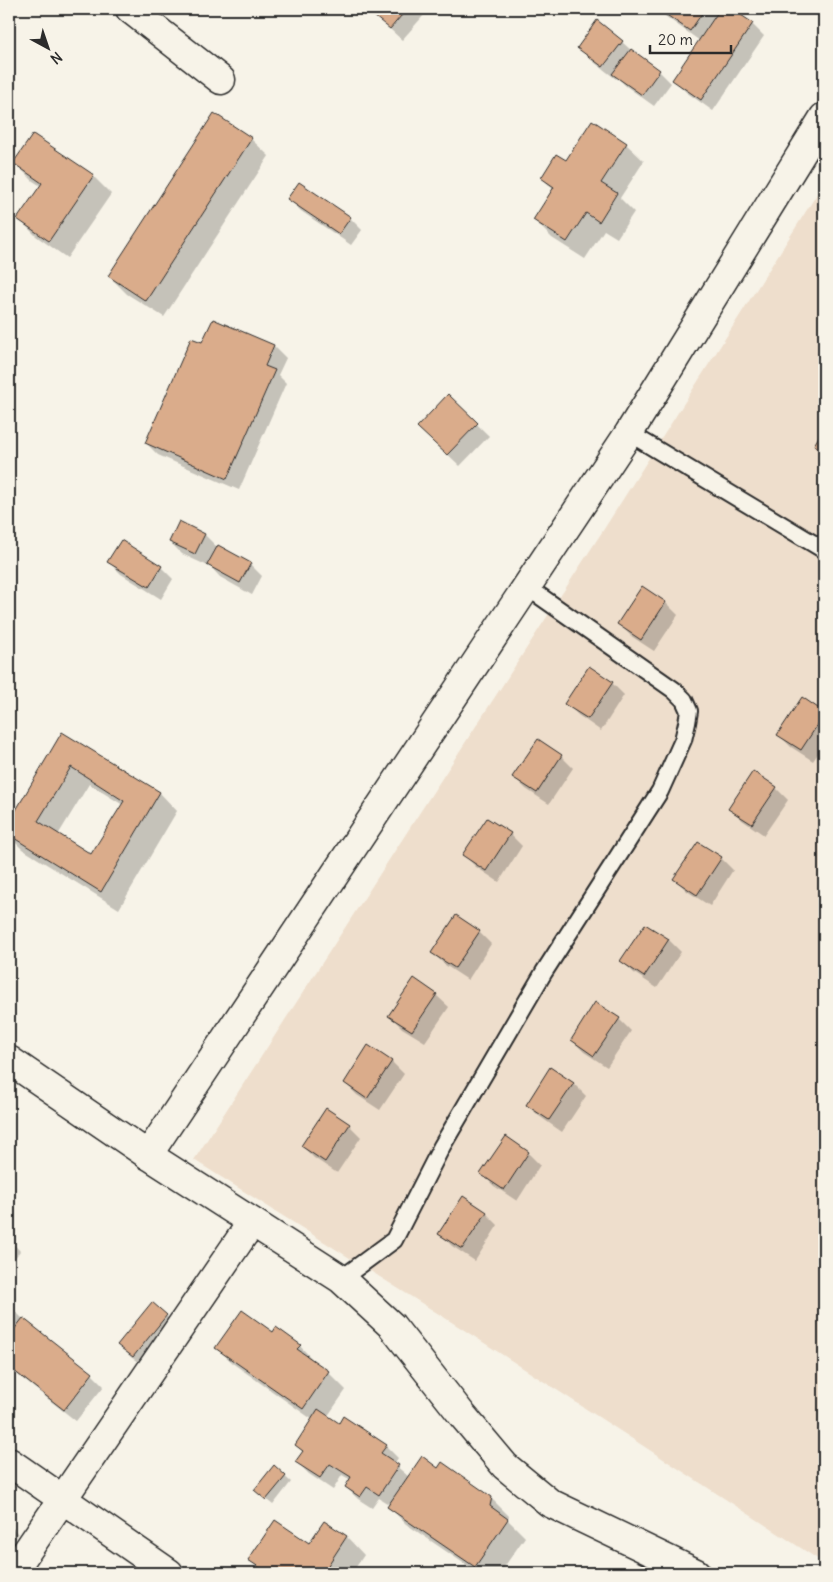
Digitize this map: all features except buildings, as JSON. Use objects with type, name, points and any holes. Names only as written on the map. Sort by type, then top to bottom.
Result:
[{"type":"street","points":[[130,9],[221,80]]},
{"type":"street","points":[[148,1155],[628,433],[824,117]]},
{"type":"street","points":[[9,1060],[148,1155],[341,1279],[392,1326],[504,1466],[550,1503],[696,1573]]},
{"type":"street","points":[[12,1573],[252,1222]]},
{"type":"street","points":[[9,1462],[169,1573]]},
{"type":"lane","points":[[628,433],[824,550]]},
{"type":"lane","points":[[341,1279],[394,1240],[442,1146],[544,972],[660,791],[683,740],[689,711],[684,700],[674,690],[526,587]]},
{"type":"shaded area","points":[[824,183],[824,1563],[461,1328],[194,1160],[604,529]]}]
